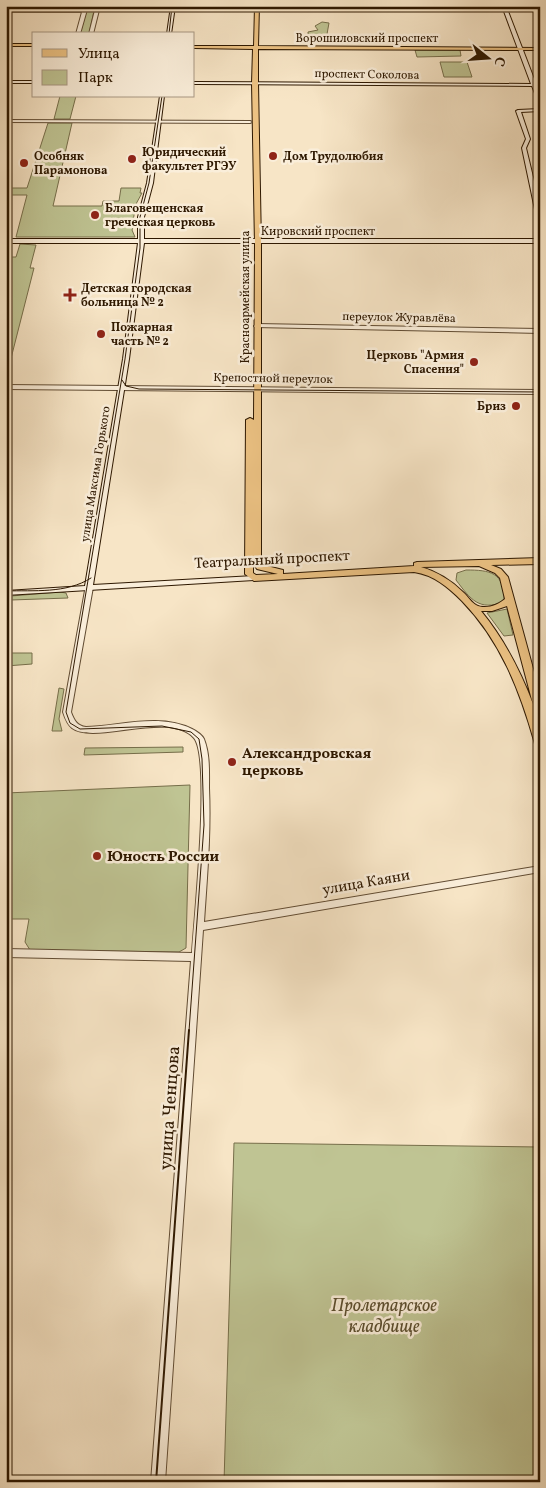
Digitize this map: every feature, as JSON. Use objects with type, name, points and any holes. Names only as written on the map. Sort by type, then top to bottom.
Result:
[{"type":"main road","points":[[92,32],[98,6]]},
{"type":"main road","points":[[169,32],[173,6]]},
{"type":"main road","name":"Красноармейская улица","points":[[253,6],[257,326],[253,389],[257,562],[260,567],[280,572]]},
{"type":"main road","name":"Красноармейская улица","points":[[253,47],[257,6]]},
{"type":"main road","points":[[504,6],[519,48],[537,85],[540,101]]},
{"type":"main road","points":[[6,11],[85,9],[79,32]]},
{"type":"main road","points":[[6,45],[32,46]]},
{"type":"main road","name":"Ворошиловский проспект","points":[[195,46],[540,48]]},
{"type":"main road","points":[[6,82],[32,82]]},
{"type":"main road","name":"проспект Соколова","points":[[195,83],[537,85]]},
{"type":"main road","name":"Красноармейская улица","points":[[252,576],[255,241],[250,122],[253,83]]},
{"type":"main road","name":"улица Максима Горького","points":[[162,98],[150,183],[141,217],[138,277],[121,388],[67,712],[69,719],[78,728],[91,729],[163,724],[188,729],[199,738]]},
{"type":"main road","points":[[540,110],[518,111],[528,139],[524,148],[540,219]]},
{"type":"main road","points":[[6,121],[250,122]]},
{"type":"main road","name":"Кировский проспект","points":[[6,241],[540,241]]},
{"type":"main road","name":"переулок Журавлёва","points":[[257,326],[540,331]]},
{"type":"main road","name":"Крепостной переулок","points":[[6,387],[540,392]]},
{"type":"main road","name":"Театральный проспект","points":[[252,576],[280,572],[471,563],[540,562]]},
{"type":"main road","name":"Театральный проспект","points":[[504,577],[508,569],[515,565],[540,562]]},
{"type":"main road","points":[[540,714],[504,577],[493,568],[471,563],[451,571],[447,578],[448,583],[473,607],[491,629],[519,678],[540,744]]},
{"type":"main road","name":"Театральный проспект","points":[[6,589],[252,576],[414,570],[435,574],[448,583]]},
{"type":"main road","name":"Театральный проспект","points":[[6,592],[89,585]]},
{"type":"main road","points":[[473,607],[492,609],[504,605],[510,600]]},
{"type":"main road","name":"улица Ченцова","points":[[158,1482],[206,824],[204,759],[199,738]]},
{"type":"main road","name":"улица Каяни","points":[[198,927],[540,869]]},
{"type":"main road","points":[[6,953],[197,957]]},
{"type":"green space","points":[[88,6],[95,6],[89,32],[81,32]]},
{"type":"green space","points":[[322,22],[329,23],[327,34],[330,36],[308,37],[308,32],[318,30],[315,26]]},
{"type":"green space","points":[[415,50],[460,50],[461,56],[417,57]]},
{"type":"green space","points":[[440,62],[467,62],[472,77],[444,77]]},
{"type":"green space","points":[[59,98],[75,98],[70,119],[54,119]]},
{"type":"green space","points":[[48,123],[72,123],[53,206],[102,206],[103,201],[119,201],[121,188],[141,188],[140,193],[142,193],[136,204],[133,221],[135,222],[132,230],[135,237],[16,237],[27,195],[6,195],[6,188],[27,188]]},
{"type":"green space","points":[[20,244],[36,245],[30,268],[34,268],[6,378],[6,275],[11,257],[16,257]]},
{"type":"green space","points":[[466,570],[489,572],[499,579],[504,592],[504,602],[488,605],[476,602],[471,598],[456,580],[457,573]]},
{"type":"green space","points":[[66,593],[68,598],[11,600],[11,596]]},
{"type":"green space","points":[[507,609],[513,635],[504,636],[487,613]]},
{"type":"green space","points":[[6,653],[32,653],[32,664],[6,666]]},
{"type":"green space","points":[[59,688],[64,689],[59,719],[62,731],[52,731]]},
{"type":"green space","points":[[183,747],[183,752],[84,755],[85,748]]},
{"type":"green space","name":"Юность России","points":[[190,785],[186,948],[179,952],[30,950],[25,942],[29,919],[6,919],[6,793]]},
{"type":"green space","name":"Пролетарское кладбище","points":[[234,1143],[540,1147],[540,1482],[224,1482]]},
{"type":"tram line","points":[[169,32],[172,6]]},
{"type":"tram line","points":[[88,579],[125,359],[140,248],[140,217],[149,183],[162,98]]},
{"type":"tram line","points":[[122,380],[126,386],[139,389],[540,392]]},
{"type":"tram line","points":[[6,591],[61,589],[88,579]]},
{"type":"tram line","points":[[88,579],[66,712],[70,723],[80,729],[162,726],[191,732],[199,739],[202,759],[204,825],[189,1031]]},
{"type":"tram line","points":[[156,1482],[189,1030]]},
{"type":"place","name":"Дом Трудолюбия","points":[[273,156]]},
{"type":"place","name":"Юридический факультет РГЭУ","points":[[132,159]]},
{"type":"place","name":"Особняк Парамонова","points":[[24,163]]},
{"type":"place","name":"Благовещенская греческая церковь","points":[[95,215]]},
{"type":"place","name":"Детская городская больница № 2","points":[[70,295]]},
{"type":"place","name":"Пожарная часть № 2","points":[[101,334]]},
{"type":"place","name":"Церковь \"Армия Спасения\"","points":[[474,362]]},
{"type":"place","name":"Бриз","points":[[516,406]]},
{"type":"place","name":"Александровская церковь","points":[[232,762]]},
{"type":"place","name":"Юность России","points":[[97,856]]}]
